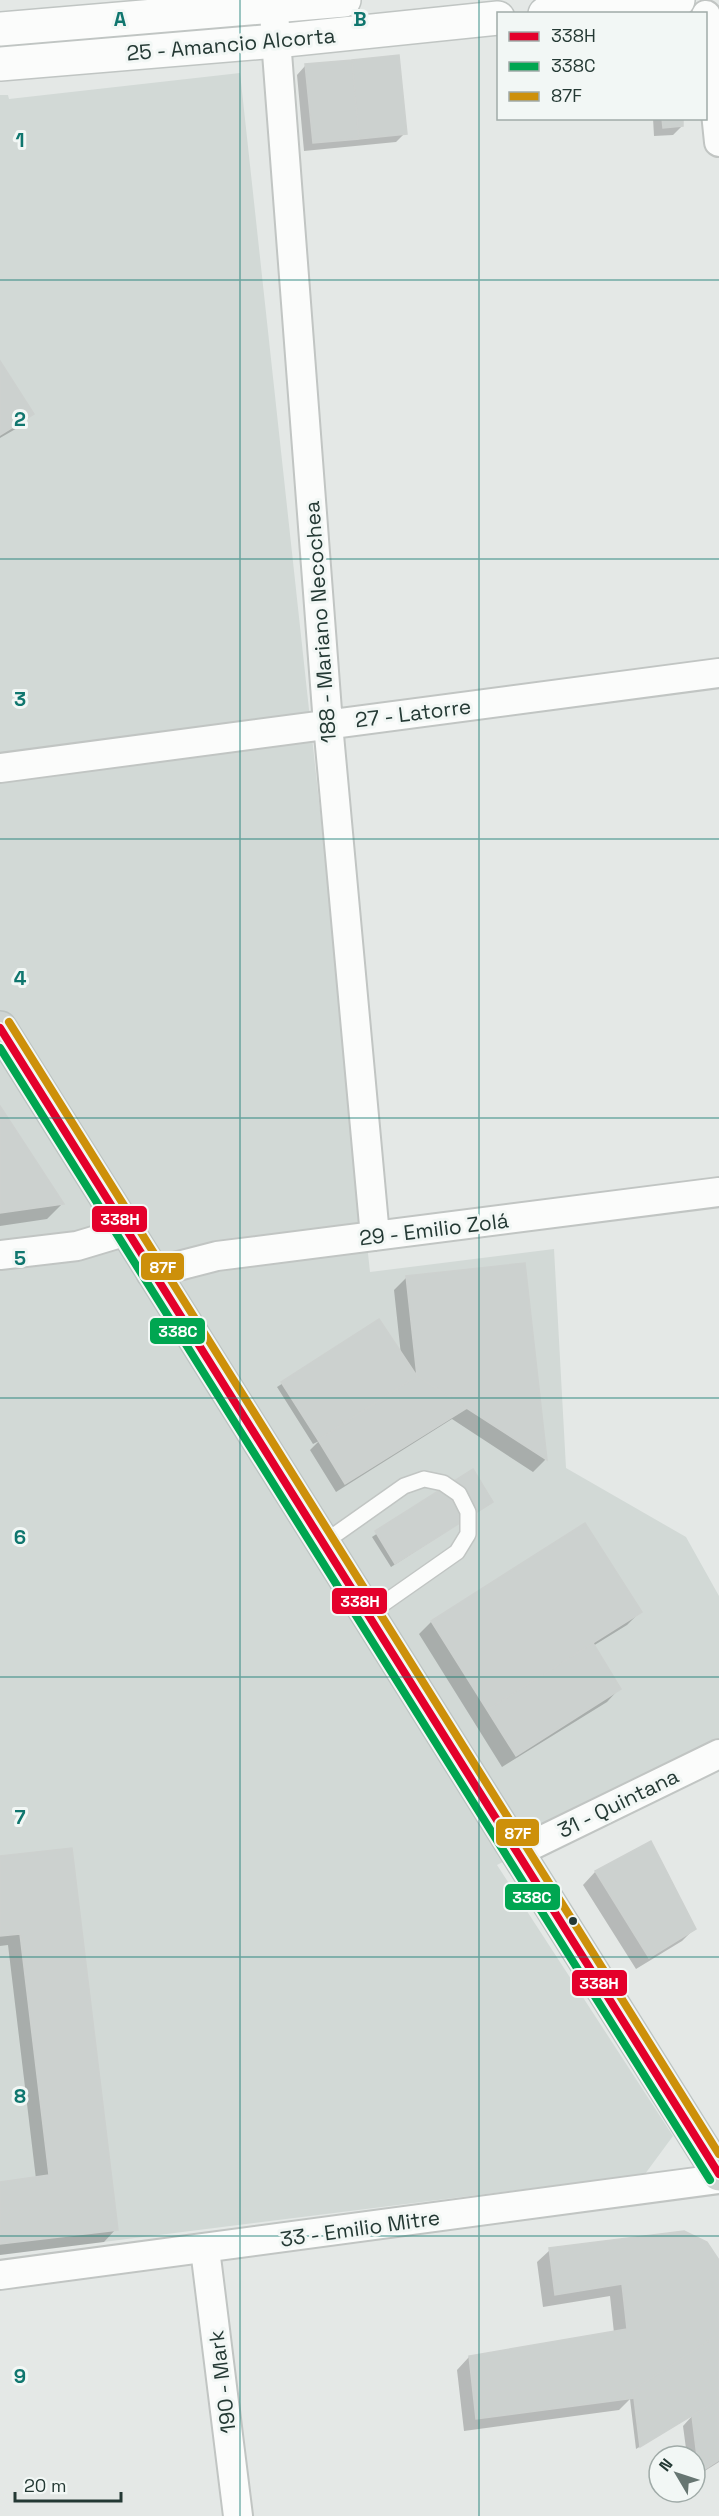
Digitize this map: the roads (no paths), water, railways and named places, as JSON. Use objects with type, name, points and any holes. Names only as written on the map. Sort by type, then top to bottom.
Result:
[{"type":"main road","points":[[0,29],[273,3],[344,0]]},
{"type":"main road","points":[[564,12],[678,0]]},
{"type":"main road","name":"25 - Amancio Alcorta","points":[[0,64],[276,41],[497,18]]},
{"type":"main road","points":[[0,1028],[151,1273],[719,2174]]},
{"type":"street","name":"188 - Mariano Necochea","points":[[273,3],[328,724],[375,1236]]},
{"type":"street","points":[[707,32],[719,142]]},
{"type":"street","name":"27 - Latorre","points":[[0,768],[719,673]]},
{"type":"street","name":"29 - Emilio Zolá","points":[[151,1273],[217,1256],[719,1192]]},
{"type":"street","points":[[0,1255],[77,1246],[127,1231]]},
{"type":"street","name":"31 - Quintana","points":[[518,1852],[719,1754]]},
{"type":"street","name":"33 - Emilio Mitre","points":[[0,2275],[719,2179]]},
{"type":"street","name":"190 - Mark","points":[[205,2249],[238,2516]]},
{"type":"lane","points":[[322,1544],[404,1486],[424,1479],[443,1483],[459,1494],[468,1512],[468,1534],[457,1552],[367,1615]]}]
